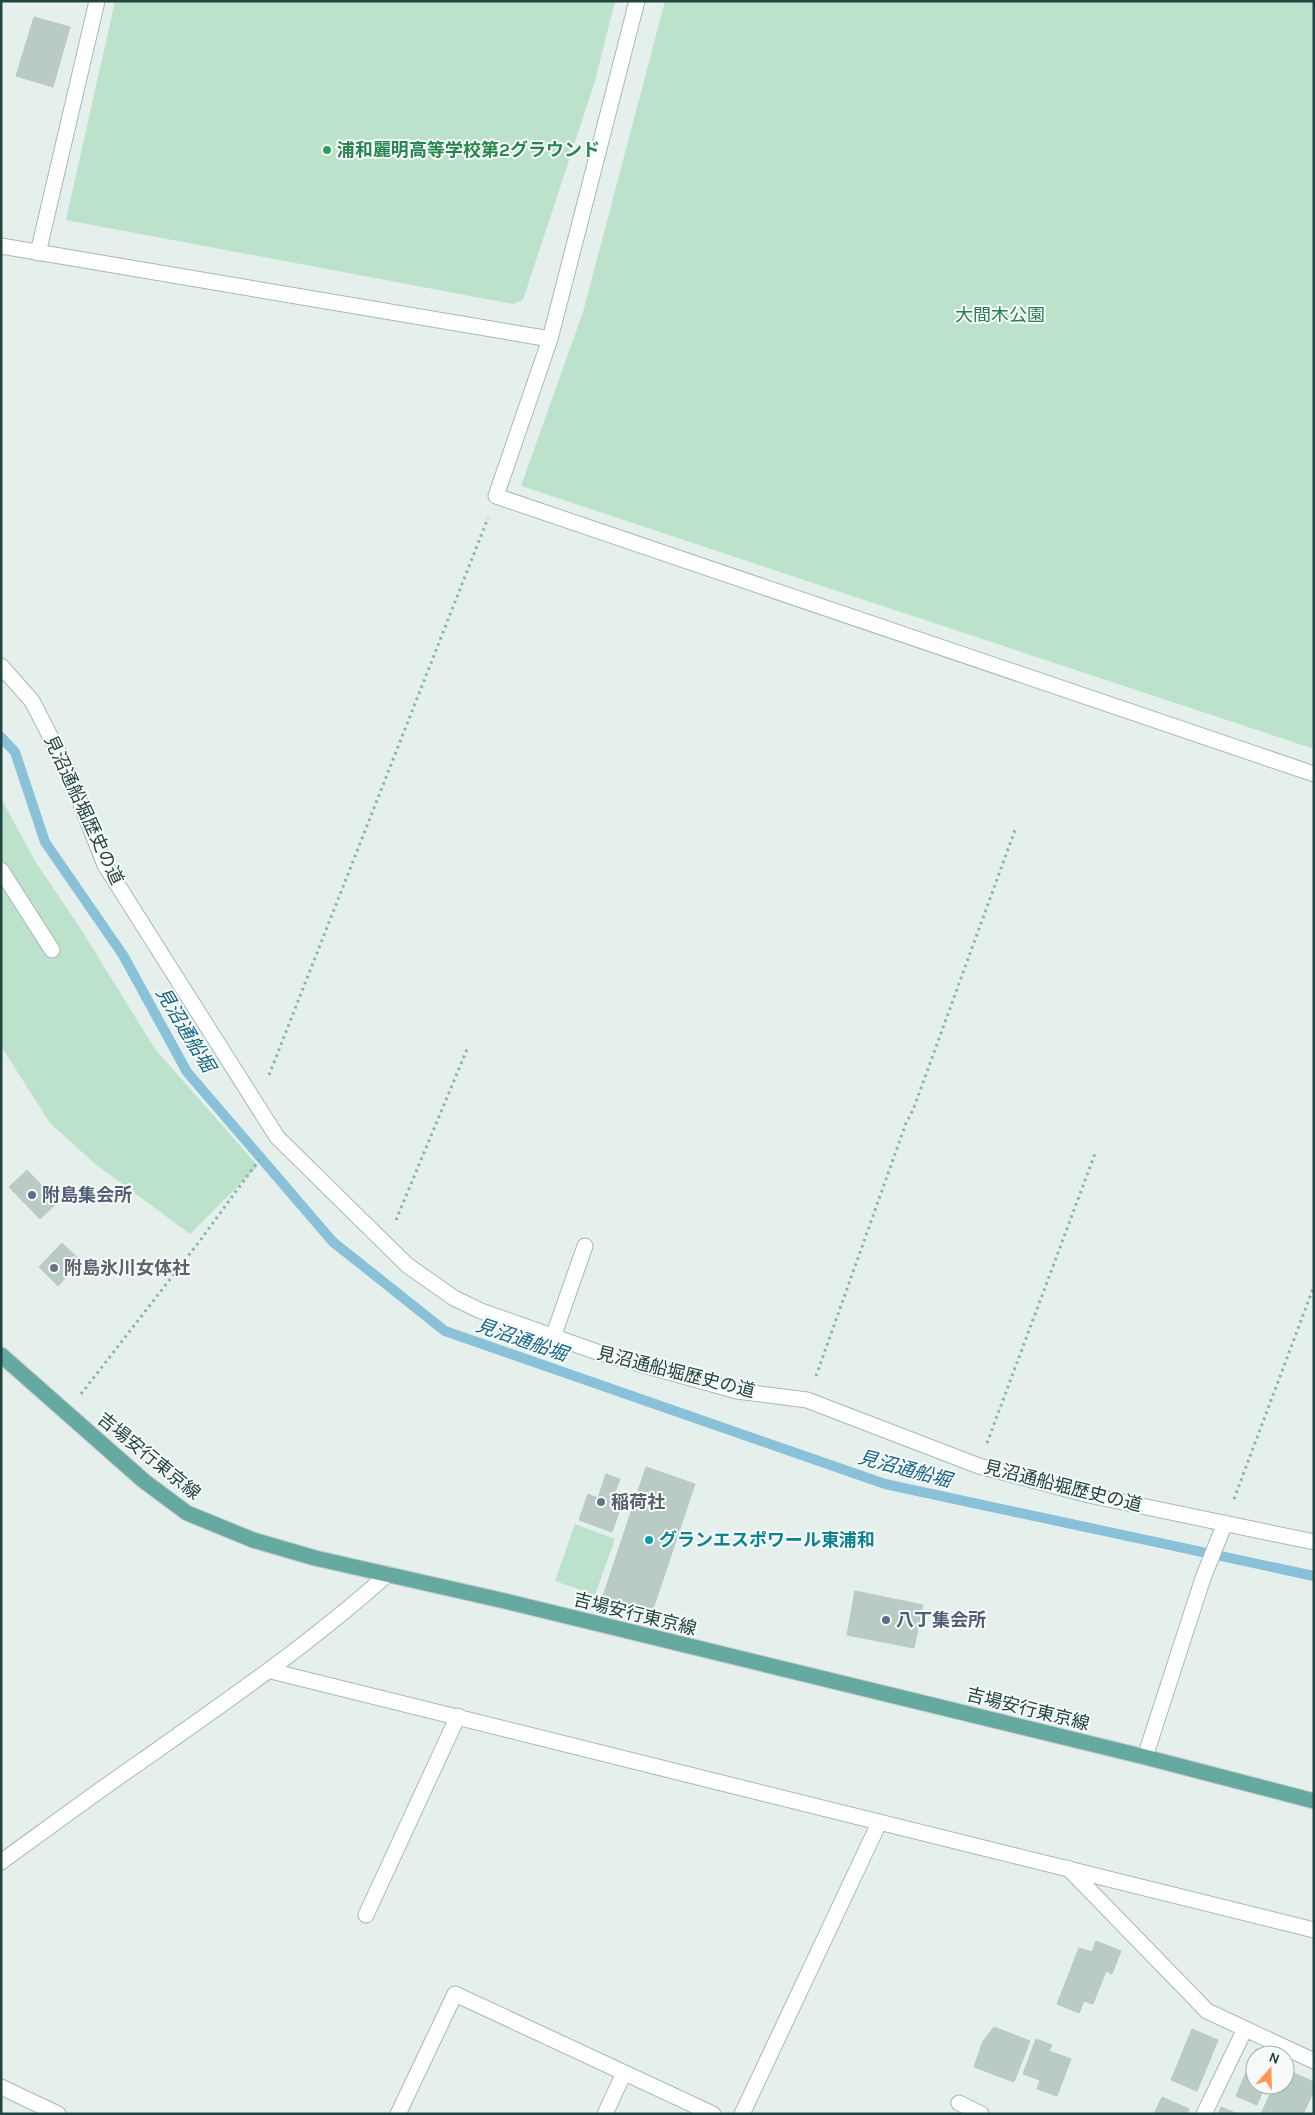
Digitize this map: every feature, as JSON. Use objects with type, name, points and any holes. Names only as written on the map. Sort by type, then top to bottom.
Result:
[{"type":"main road","name":"吉場安行東京線","points":[[1,1356],[144,1481],[187,1514],[253,1540],[315,1558],[509,1602],[1145,1757],[1314,1801]]},
{"type":"street","points":[[38,253],[97,1]]},
{"type":"street","points":[[637,1],[550,339],[496,496],[1314,774]]},
{"type":"street","points":[[1,246],[550,339]]},
{"type":"street","name":"見沼通船堀歴史の道","points":[[1,666],[32,701],[64,763],[105,865],[277,1137],[385,1245],[407,1265],[454,1298],[482,1311],[600,1353],[737,1391],[807,1400],[978,1466],[1089,1495],[1314,1542]]},
{"type":"street","points":[[1,870],[52,950]]},
{"type":"street","points":[[553,1337],[585,1246]]},
{"type":"street","points":[[1145,1757],[1203,1578],[1225,1523]]},
{"type":"street","points":[[1,1862],[100,1790],[271,1671],[346,1612],[388,1574]]},
{"type":"street","points":[[271,1671],[1314,1930]]},
{"type":"street","points":[[366,1915],[458,1716]]},
{"type":"street","points":[[742,2114],[879,1823]]},
{"type":"street","points":[[1066,1867],[1207,2011],[1314,2061]]},
{"type":"street","points":[[398,2114],[454,1994],[713,2114]]},
{"type":"street","points":[[1204,2114],[1245,2029]]},
{"type":"street","points":[[605,2114],[624,2073]]},
{"type":"street","points":[[1,2087],[58,2114]]},
{"type":"street","points":[[959,2103],[981,2114]]},
{"type":"path","points":[[257,1106],[496,496]]},
{"type":"path","points":[[807,1400],[906,1123],[913,1110],[1015,830]]},
{"type":"path","points":[[385,1245],[468,1047]]},
{"type":"path","points":[[978,1466],[1096,1151]]},
{"type":"path","points":[[67,1413],[256,1165]]},
{"type":"path","points":[[1225,1523],[1314,1286]]},
{"type":"green space","name":"浦和麗明高等学校第2グラウンド","points":[[115,1],[615,1],[595,81],[523,300],[513,304],[66,220]]},
{"type":"green space","name":"大間木公園","points":[[665,1],[1314,1],[1314,749],[521,486],[583,312]]},
{"type":"green space","points":[[1,798],[35,861],[82,931],[155,1049],[258,1166],[190,1234],[94,1163],[50,1123],[1,1046]]},
{"type":"green space","points":[[575,1524],[615,1539],[595,1595],[555,1581]]},
{"type":"building","points":[[34,17],[70,27],[53,87],[16,76]]},
{"type":"building","points":[[27,1170],[58,1202],[40,1219],[9,1187]]},
{"type":"building","points":[[62,1243],[81,1261],[58,1286],[39,1267]]},
{"type":"building","name":"グランエスポワール東浦和","points":[[646,1467],[695,1484],[652,1612],[603,1596]]},
{"type":"building","name":"稲荷社","points":[[606,1474],[620,1479],[612,1500],[622,1504],[612,1532],[579,1520],[588,1494],[598,1498]]},
{"type":"building","points":[[855,1591],[923,1605],[914,1648],[847,1635]]},
{"type":"building","points":[[1096,1941],[1121,1951],[1112,1974],[1106,1971],[1093,2004],[1084,2001],[1079,2013],[1057,2004],[1079,1948],[1092,1952]]},
{"type":"building","points":[[994,2027],[1030,2041],[1014,2082],[974,2067],[983,2041]]},
{"type":"building","points":[[1192,2029],[1218,2040],[1197,2091],[1171,2080]]},
{"type":"building","points":[[1036,2039],[1052,2045],[1049,2051],[1071,2059],[1057,2096],[1037,2089],[1040,2080],[1023,2074]]},
{"type":"building","points":[[1295,2073],[1314,2082],[1314,2091],[1303,2114],[1261,2114],[1270,2095],[1295,2095]]},
{"type":"building","points":[[1245,2075],[1245,2095],[1261,2095],[1257,2105],[1236,2096]]},
{"type":"building","points":[[1162,2097],[1189,2109],[1187,2114],[1154,2114]]},
{"type":"building","points":[[1221,2107],[1238,2114],[1218,2114]]},
{"type":"waterway","name":"見沼通船堀","points":[[1,737],[15,752],[45,842],[123,955],[187,1072],[333,1242],[445,1331],[885,1484],[1314,1576]]},
{"type":"place","name":"浦和麗明高等学校第2グラウンド","points":[[327,150]]},
{"type":"place","name":"附島集会所","points":[[32,1195]]},
{"type":"place","name":"附島氷川女体社","points":[[54,1268]]},
{"type":"place","name":"稲荷社","points":[[601,1502]]},
{"type":"place","name":"グランエスポワール東浦和","points":[[649,1540]]},
{"type":"place","name":"八丁集会所","points":[[886,1620]]}]
